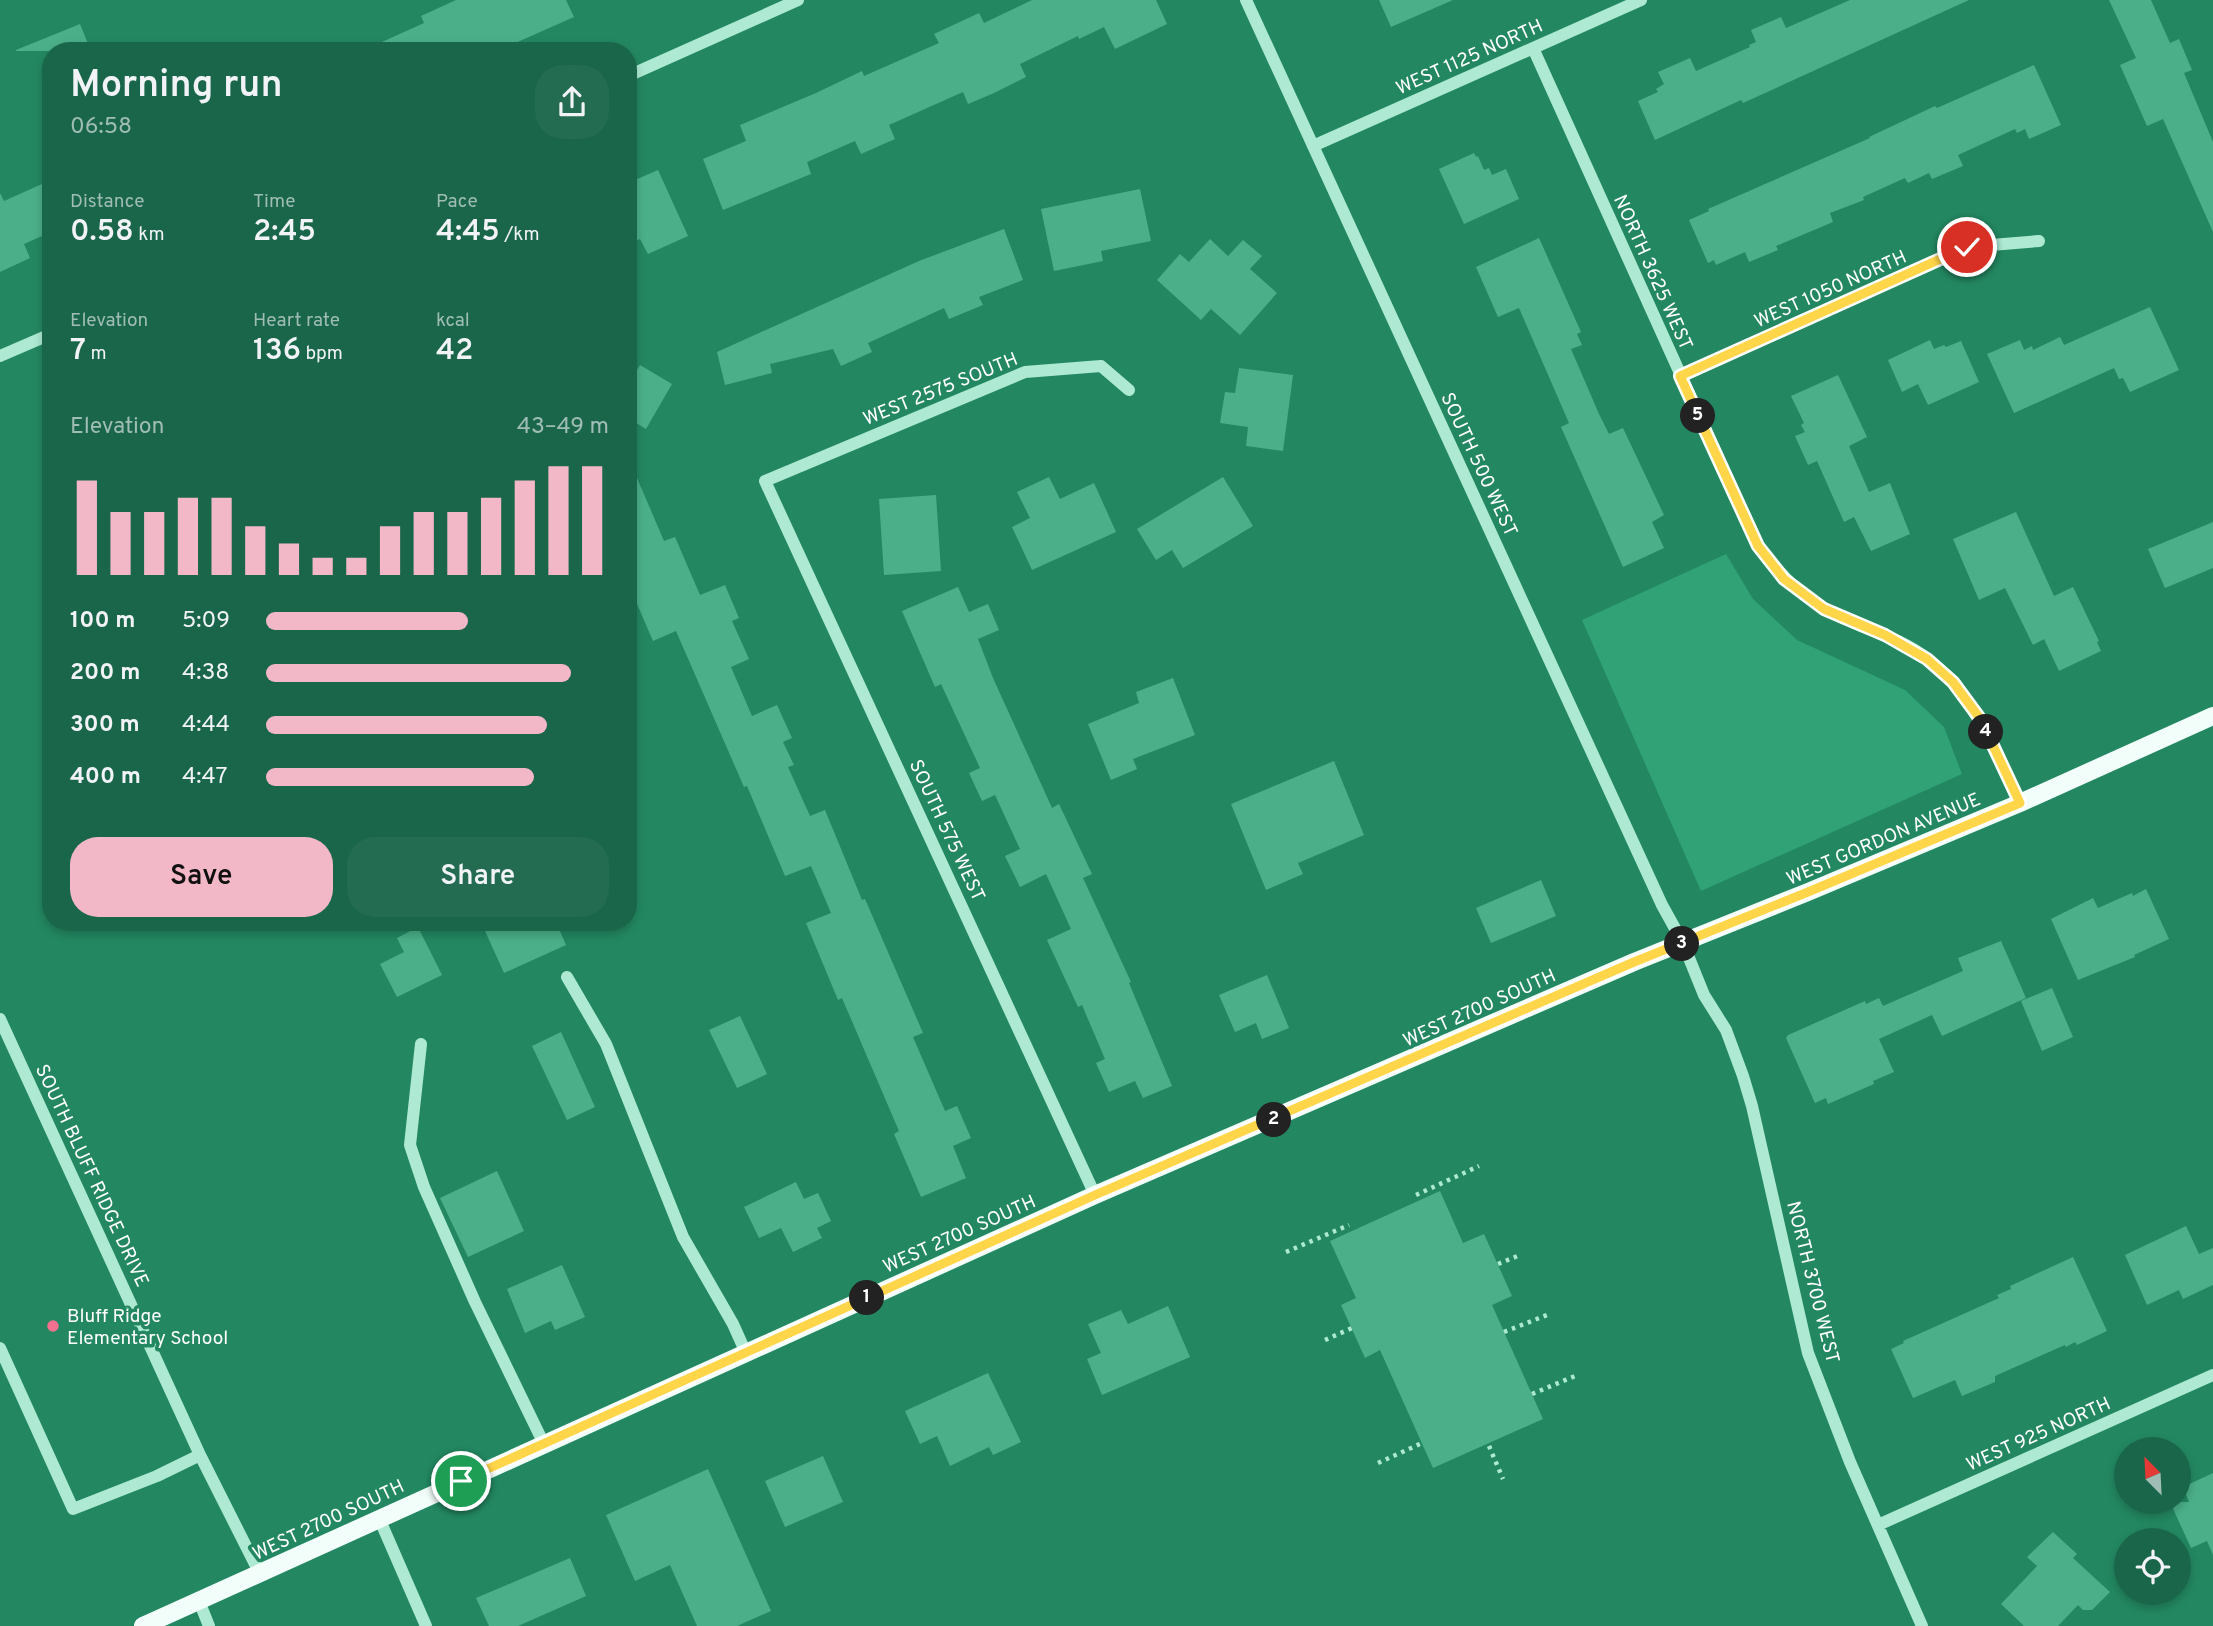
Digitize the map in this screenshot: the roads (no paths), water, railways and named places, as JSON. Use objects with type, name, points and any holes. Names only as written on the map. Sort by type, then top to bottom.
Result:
[{"type":"main road","name":"WEST GORDON AVENUE","points":[[1683,943],[2020,803],[2213,716]]},
{"type":"main road","name":"WEST 2700 SOUTH","points":[[143,1626],[1095,1195],[1683,943]]},
{"type":"street","points":[[637,72],[798,0]]},
{"type":"street","name":"SOUTH 500 WEST","points":[[1246,0],[1656,892],[1683,943]]},
{"type":"street","name":"WEST 1125 NORTH","points":[[1313,146],[1641,0]]},
{"type":"street","name":"NORTH 3625 WEST","points":[[1533,48],[1758,546],[1784,579],[1824,609],[1885,635],[1927,659],[1953,682],[1981,720],[2020,803]]},
{"type":"street","name":"WEST 1050 NORTH","points":[[1680,376],[1967,247],[2039,241]]},
{"type":"street","points":[[0,356],[42,338]]},
{"type":"street","name":"WEST 2575 SOUTH","points":[[765,481],[1025,372],[1101,366],[1129,390]]},
{"type":"street","name":"SOUTH 575 WEST","points":[[765,481],[1095,1195]]},
{"type":"street","name":"NORTH 3700 WEST","points":[[1683,943],[1704,995],[1726,1030],[1752,1106],[1808,1353],[1850,1462],[1922,1626]]},
{"type":"street","points":[[567,978],[606,1044],[683,1237],[733,1324],[746,1353]]},
{"type":"street","name":"SOUTH BLUFF RIDGE DRIVE","points":[[0,1019],[200,1455],[260,1574]]},
{"type":"street","points":[[421,1044],[410,1145],[424,1187],[475,1302],[544,1444]]},
{"type":"street","points":[[0,1348],[73,1509],[157,1476],[200,1455]]},
{"type":"street","name":"WEST 925 NORTH","points":[[1878,1525],[2213,1376]]},
{"type":"street","points":[[379,1518],[426,1626]]},
{"type":"street","points":[[199,1601],[209,1626]]},
{"type":"place","name":"Bluff Ridge Elementary School","points":[[53,1326]]}]
